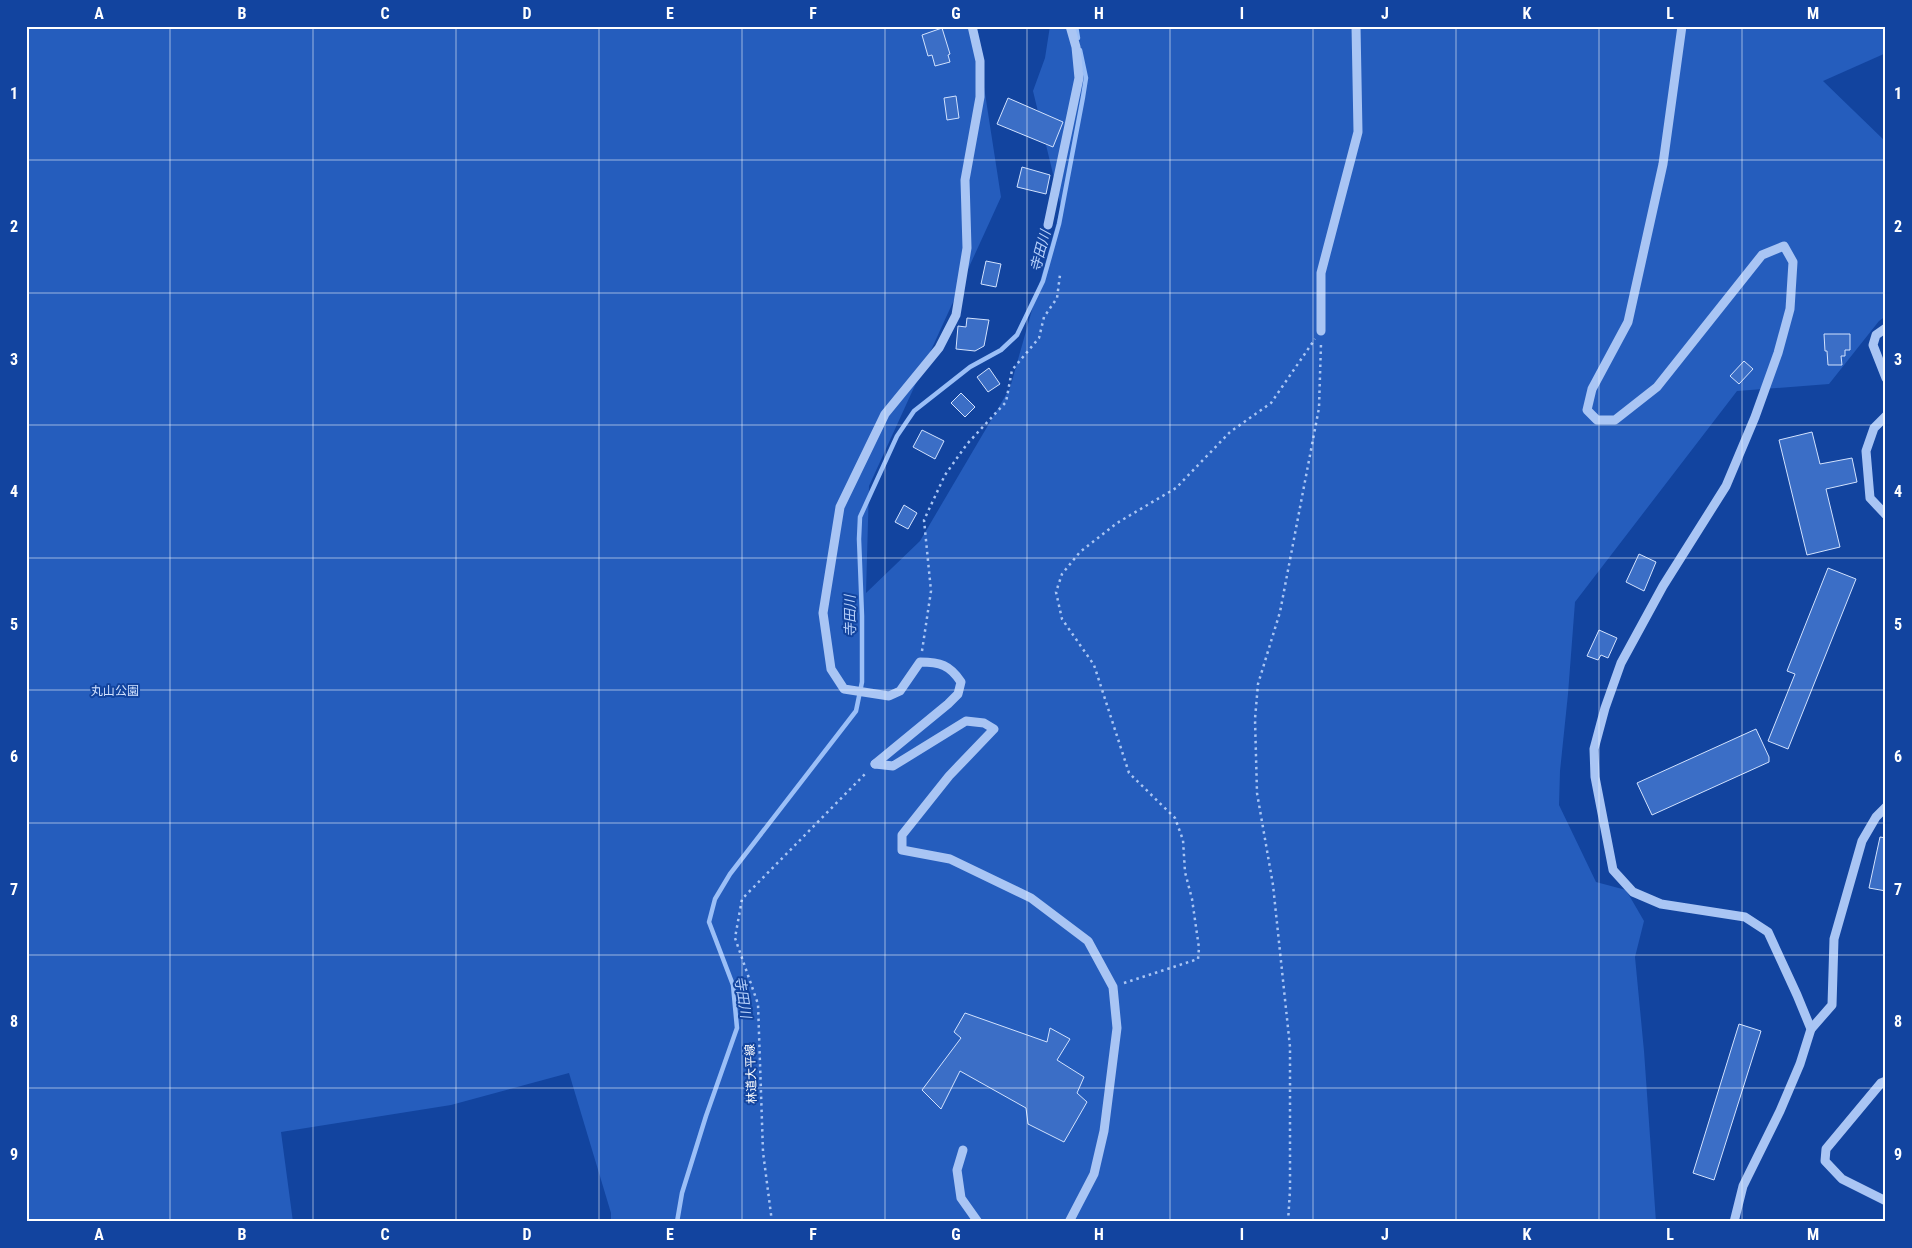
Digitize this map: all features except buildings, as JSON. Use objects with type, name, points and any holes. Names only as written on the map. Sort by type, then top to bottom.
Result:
[{"type":"street","points":[[875,764],[948,704],[958,694],[961,682],[954,672],[943,664],[920,662],[900,691],[889,696],[844,689],[830,669],[823,613],[840,507],[885,414],[939,348],[956,315],[968,248],[965,180],[980,97],[980,61],[972,26]]},
{"type":"street","points":[[1048,225],[1079,78],[1076,47],[1070,26]]},
{"type":"street","points":[[1321,331],[1320,273],[1358,132],[1356,26]]},
{"type":"street","points":[[1682,26],[1663,164],[1628,322],[1592,389],[1587,410],[1598,420],[1615,420],[1657,387],[1762,255],[1784,246],[1793,262],[1790,309],[1778,353],[1756,417],[1726,486],[1663,586],[1621,663],[1605,708],[1594,749],[1595,777],[1613,870],[1633,892],[1661,904],[1745,917],[1768,932],[1811,1029]]},
{"type":"street","points":[[1886,328],[1876,335],[1873,345],[1886,378]]},
{"type":"street","points":[[1886,416],[1874,428],[1866,451],[1870,498],[1886,515]]},
{"type":"street","points":[[875,764],[893,766],[966,721],[984,723],[994,729],[949,776],[902,836],[902,850],[950,859],[1031,898],[1088,940],[1113,987],[1117,1028],[1104,1131],[1094,1174],[1069,1222]]},
{"type":"street","points":[[1734,1222],[1743,1186],[1790,1088],[1811,1029],[1832,1005],[1834,939],[1862,841],[1876,817],[1886,807]]},
{"type":"street","points":[[1886,1081],[1881,1083],[1826,1148],[1825,1161],[1842,1179],[1886,1201]]},
{"type":"street","points":[[962,1150],[957,1170],[961,1198],[978,1222]]},
{"type":"path","points":[[920,662],[931,591],[924,520],[945,475],[967,444],[1006,402],[1012,370],[1039,338],[1044,317],[1056,298],[1060,275]]},
{"type":"path","points":[[1113,987],[1198,959],[1200,948],[1185,872],[1183,840],[1175,818],[1129,773],[1094,665],[1062,619],[1056,592],[1062,574],[1080,552],[1117,523],[1176,488],[1230,432],[1271,403],[1321,331]]},
{"type":"path","points":[[1288,1222],[1290,1190],[1290,1047],[1273,885],[1257,793],[1255,719],[1258,684],[1280,612],[1319,408],[1321,331]]},
{"type":"path","name":"林道大平線","points":[[772,1222],[763,1152],[758,1004],[735,938],[742,899],[875,764]]},
{"type":"green space","name":"丸山公園","points":[[26,26],[971,26],[980,61],[1001,197],[869,486],[866,593],[920,541],[1010,388],[1061,207],[1033,91],[1045,58],[1050,26],[1886,26],[1886,53],[1823,81],[1886,142],[1886,316],[1879,321],[1829,384],[1737,391],[1575,602],[1560,771],[1559,805],[1596,882],[1626,890],[1644,921],[1635,957],[1644,1051],[1656,1222],[611,1222],[611,1213],[569,1073],[451,1105],[281,1132],[293,1222],[26,1222]]},
{"type":"waterway","name":"寺田川","points":[[1076,26],[1078,38]]},
{"type":"waterway","name":"寺田川","points":[[677,1222],[682,1193],[706,1116],[737,1028],[733,985],[709,922],[715,899],[730,874],[856,711],[862,682],[860,517],[897,436],[914,411],[970,367],[1001,350],[1017,335],[1043,281],[1059,224],[1083,97],[1086,78],[1080,50]]}]
